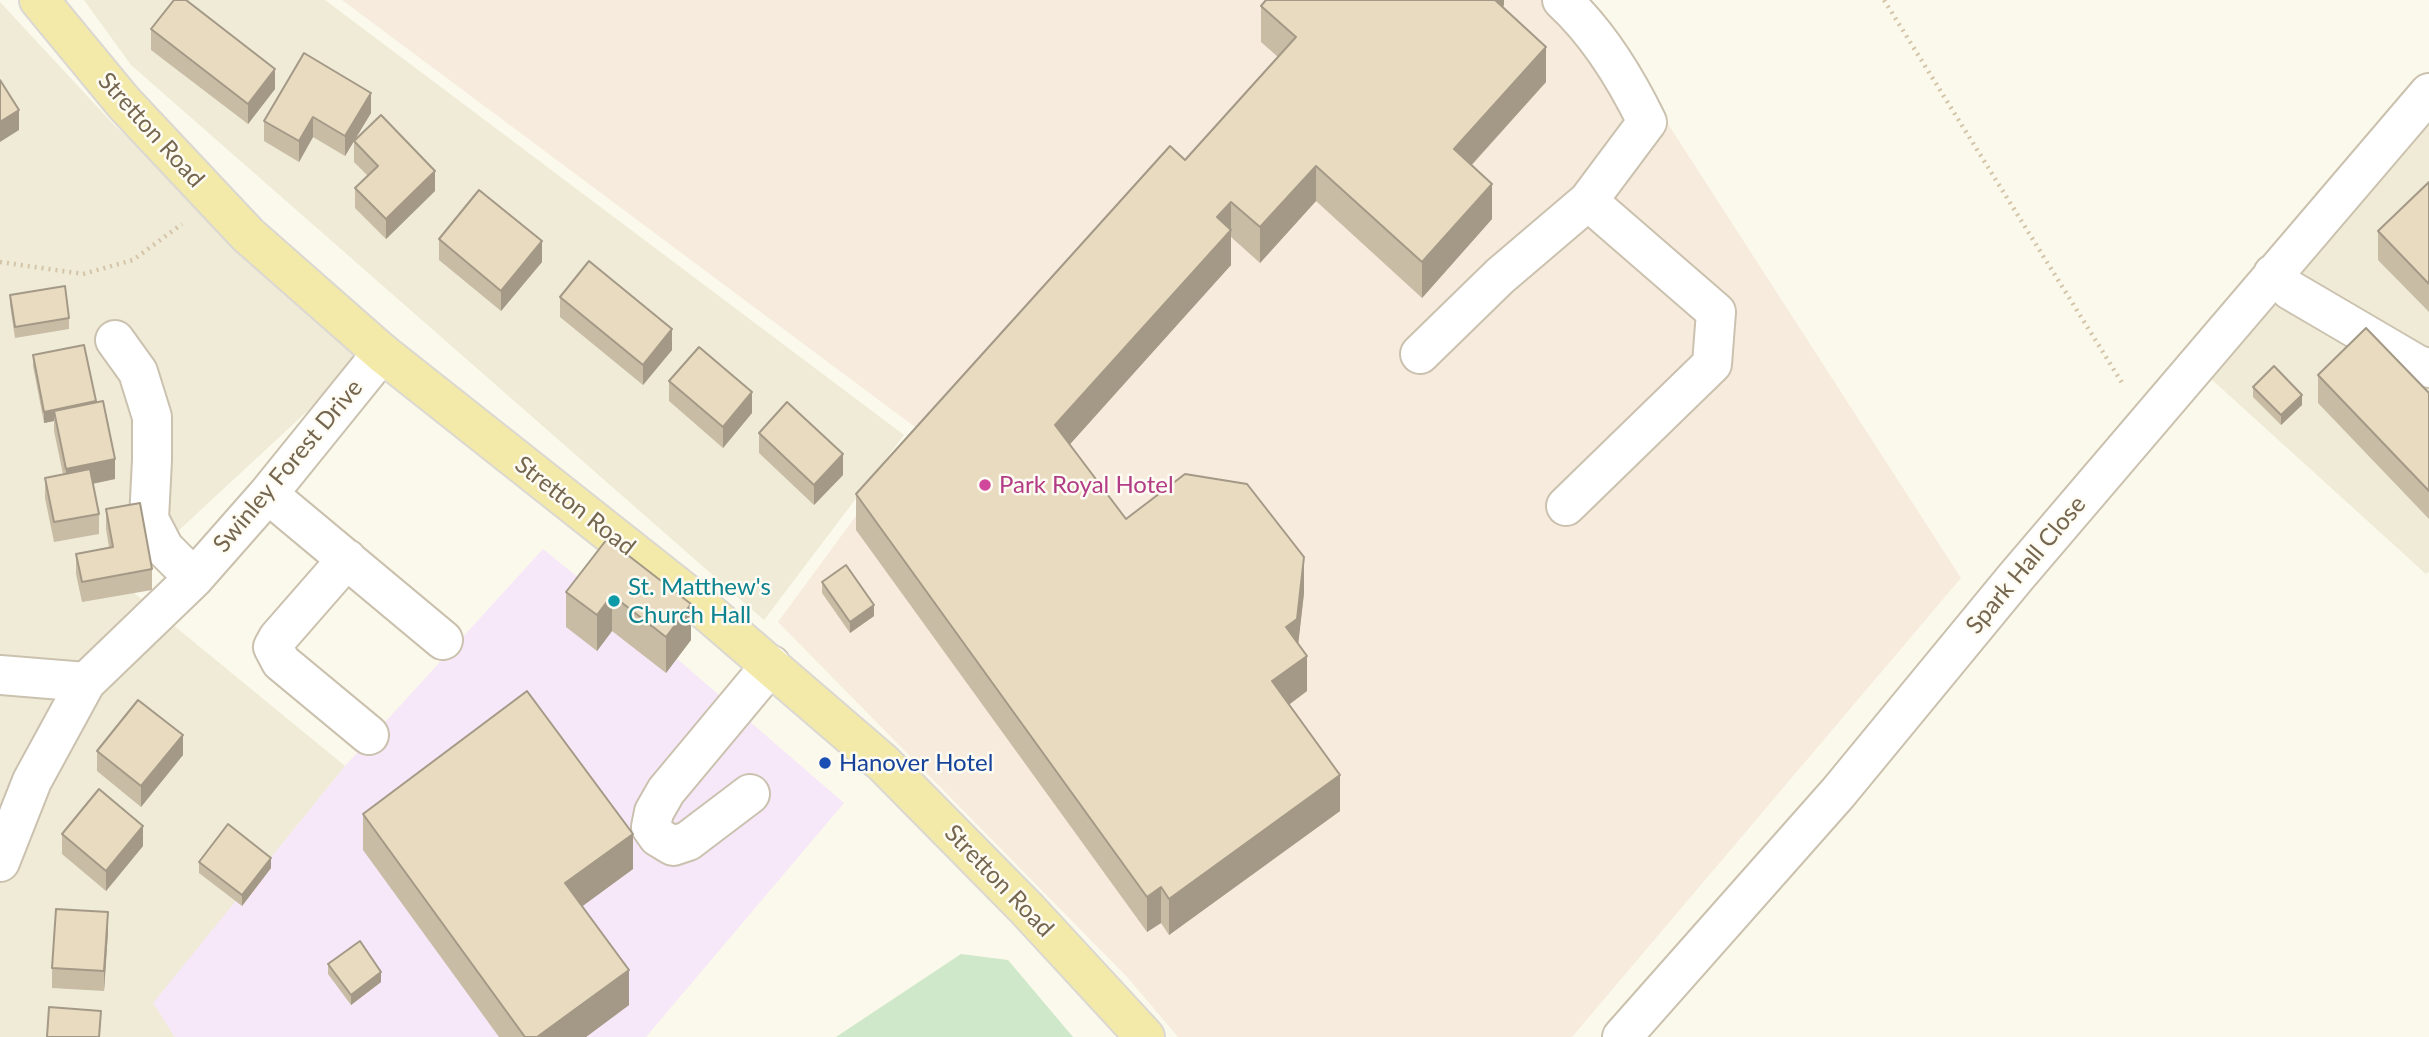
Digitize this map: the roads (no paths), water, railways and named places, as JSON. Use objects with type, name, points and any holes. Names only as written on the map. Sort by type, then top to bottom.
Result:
[{"type":"main road","name":"Stretton Road","points":[[39,0],[124,103],[248,235],[382,354],[689,596],[883,763],[1027,909],[1145,1037]]},
{"type":"street","points":[[1420,354],[1500,276],[1588,201],[1647,122],[1626,80],[1577,14],[1562,0]]},
{"type":"street","name":"Spark Hall Close","points":[[1622,1037],[1838,793],[2015,578],[2429,93]]},
{"type":"street","points":[[1566,506],[1712,364],[1716,312],[1588,201]]},
{"type":"street","points":[[2273,274],[2290,290],[2418,365],[2429,368]]},
{"type":"street","points":[[115,340],[138,372],[152,417],[149,519],[164,548],[194,578]]},
{"type":"street","name":"Swinley Forest Drive","points":[[0,862],[32,781],[86,681],[194,578],[268,494],[382,354]]},
{"type":"street","points":[[268,494],[443,640]]},
{"type":"street","points":[[347,559],[278,638],[273,648],[281,662],[369,735]]},
{"type":"street","points":[[750,794],[688,841],[673,846],[659,837],[651,827],[654,812],[666,791],[771,664]]},
{"type":"street","points":[[0,675],[86,681]]},
{"type":"place","name":"Park Royal Hotel","points":[[985,485]]},
{"type":"place","name":"St. Matthew's Church Hall","points":[[614,601]]},
{"type":"place","name":"Hanover Hotel","points":[[825,763]]}]
